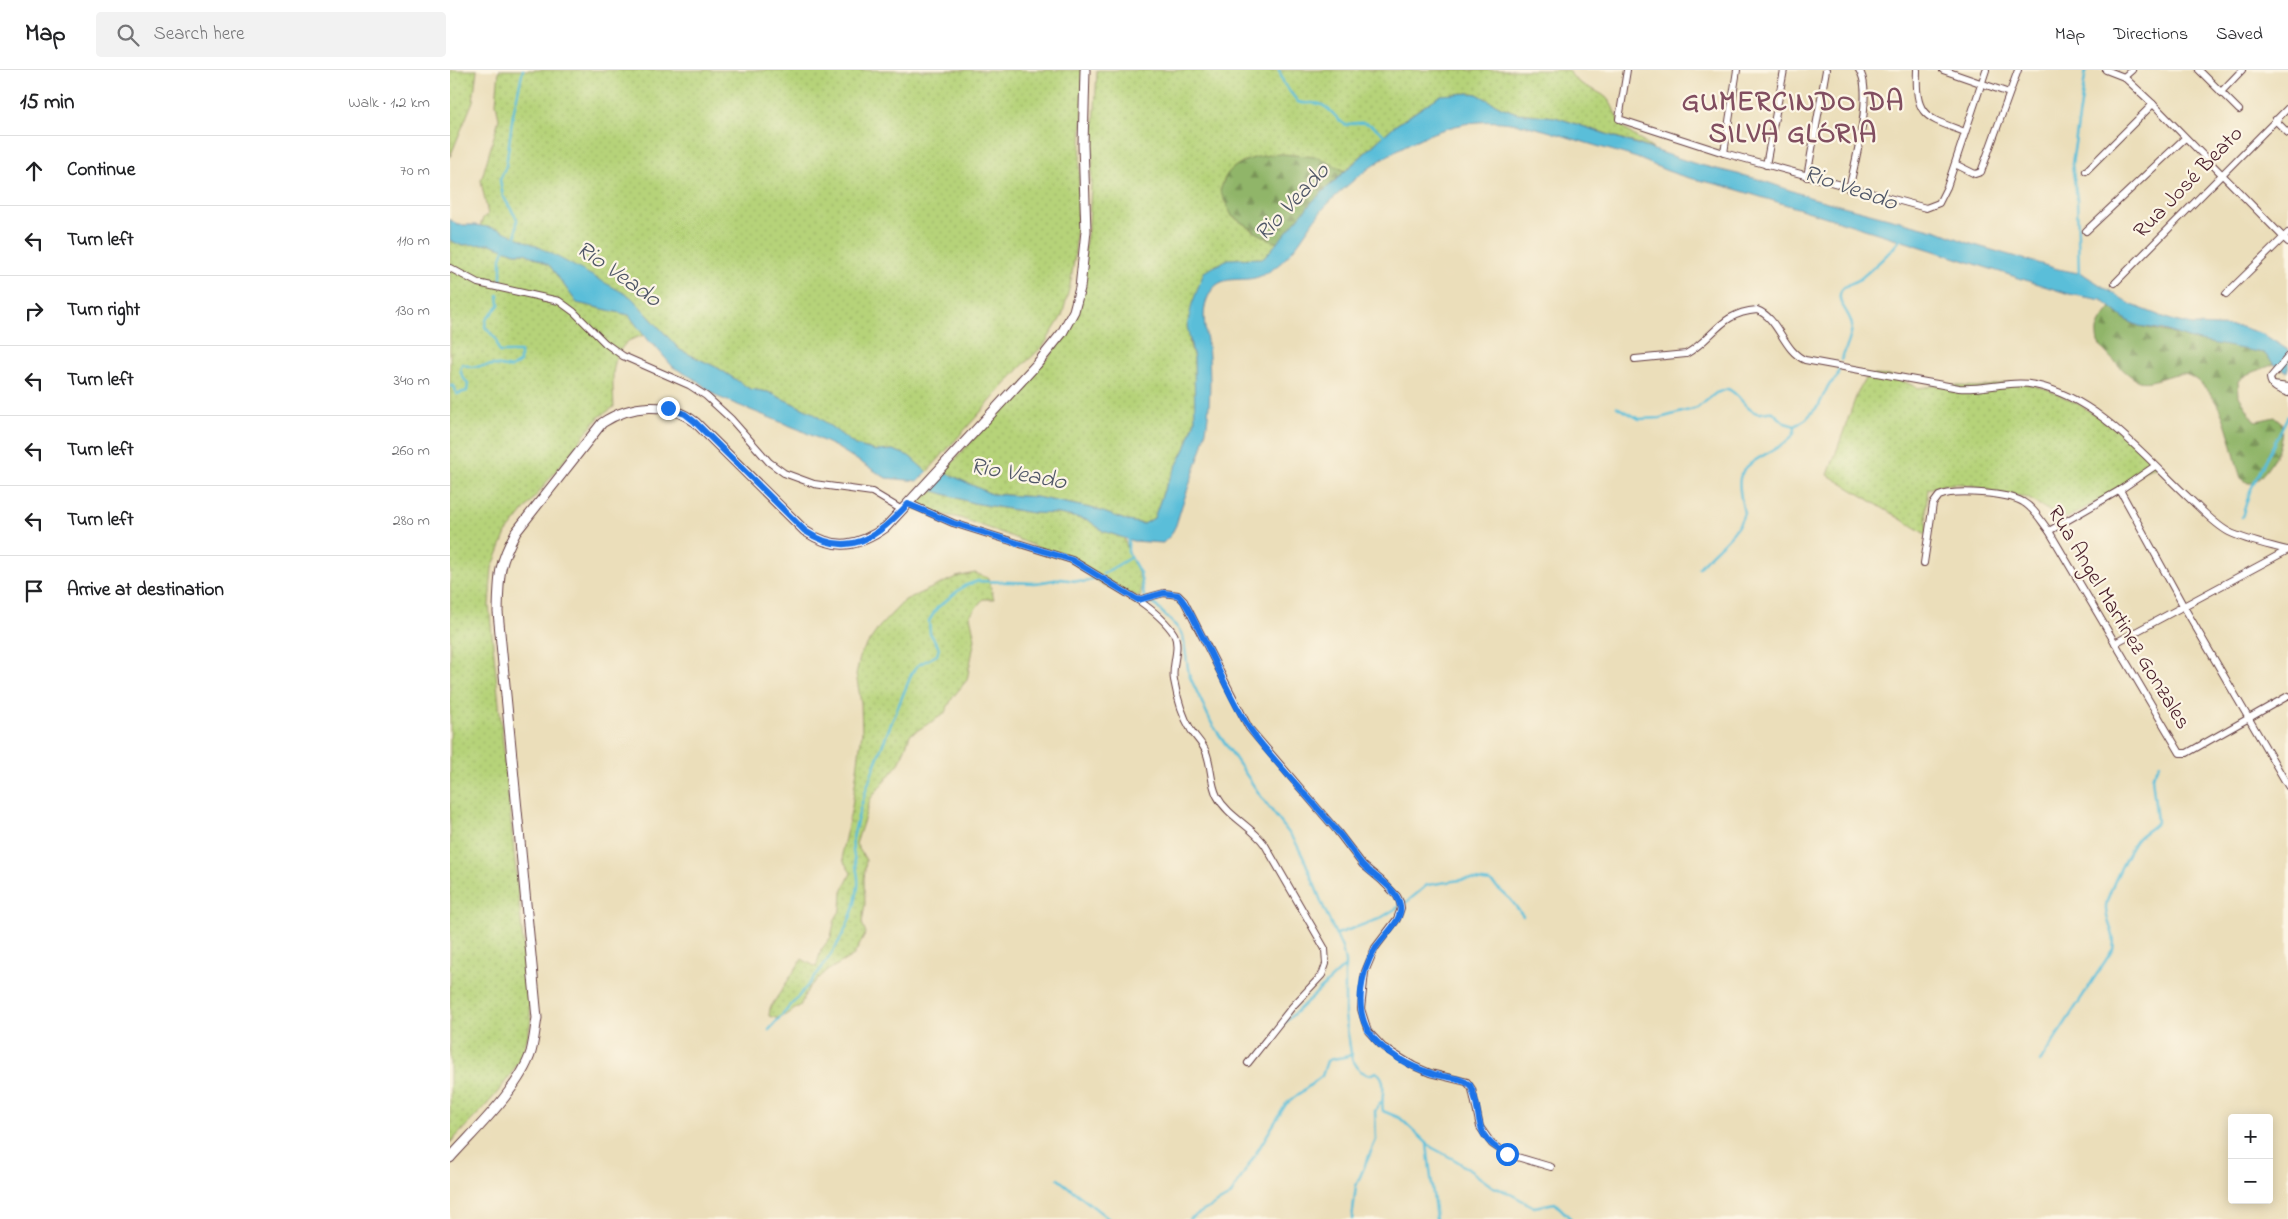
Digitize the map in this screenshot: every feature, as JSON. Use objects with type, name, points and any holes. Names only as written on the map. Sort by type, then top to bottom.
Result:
[{"type":"main road","points":[[450,1158],[511,1088],[524,1068],[531,1051],[537,1018],[498,612],[499,570],[516,532],[602,423],[616,414],[650,407],[668,408],[690,418],[805,531],[818,540],[832,544],[862,541],[886,527],[944,462],[1037,364],[1062,333],[1074,311],[1080,288],[1086,230],[1083,145],[1086,70]]},
{"type":"street","points":[[1627,70],[1619,119],[1724,153],[1849,189],[1926,208],[1939,203],[1947,187],[1986,70]]},
{"type":"street","points":[[1724,153],[1737,70]]},
{"type":"street","points":[[1766,165],[1784,70]]},
{"type":"street","points":[[1807,177],[1826,70]]},
{"type":"street","points":[[1849,189],[1858,149],[1866,91],[1864,77],[1859,70]]},
{"type":"street","points":[[1917,70],[1917,94],[1922,111],[1936,121],[1965,132]]},
{"type":"street","points":[[1943,70],[2010,93]]},
{"type":"street","points":[[1955,164],[1975,174],[1981,172],[2018,70]]},
{"type":"street","points":[[2106,70],[2124,77],[2286,237],[2226,294]]},
{"type":"street","points":[[2124,77],[2132,70]]},
{"type":"street","points":[[2199,70],[2239,110]]},
{"type":"street","points":[[2221,92],[2242,70]]},
{"type":"street","points":[[2086,171],[2153,104]]},
{"type":"street","name":"Rua José Beato","points":[[2115,283],[2288,108]]},
{"type":"street","points":[[2275,120],[2288,133]]},
{"type":"street","points":[[2086,231],[2185,138]]},
{"type":"street","points":[[450,268],[478,283],[559,301],[574,312],[605,343],[623,356],[689,385],[706,396],[731,419],[769,462],[784,473],[814,484],[872,492],[905,507],[1072,560],[1138,600],[1161,619],[1175,636],[1176,647],[1173,678],[1178,698],[1192,731],[1207,754],[1210,776],[1218,798],[1225,809],[1258,835],[1296,901],[1321,939],[1325,949],[1326,964],[1322,975],[1288,1012],[1248,1063]]},
{"type":"street","points":[[1635,359],[1686,354],[1728,318],[1757,310],[1767,317],[1794,352],[1805,360],[1959,388],[2026,384],[2050,390],[2077,402],[2102,419],[2216,524],[2230,532],[2288,550]]},
{"type":"street","points":[[2288,357],[2270,378],[2278,390],[2288,393]]},
{"type":"street","points":[[2273,385],[2288,387]]},
{"type":"street","points":[[2049,531],[2120,490],[2155,466]]},
{"type":"street","points":[[2120,490],[2184,607],[2285,774],[2288,786]]},
{"type":"street","name":"Rua Angel Martinez Gonzales","points":[[1924,564],[1933,504],[1939,496],[1945,494],[1982,494],[2014,498],[2028,505],[2049,531],[2178,751],[2187,753],[2250,719]]},
{"type":"street","points":[[2115,643],[2288,550]]},
{"type":"street","points":[[1138,600],[1173,593],[1184,601],[1249,728],[1342,836],[1363,864],[1397,896],[1400,902],[1400,914],[1375,948],[1365,972],[1361,1010],[1368,1031],[1383,1047],[1414,1066],[1430,1073],[1466,1082],[1472,1089],[1480,1127],[1492,1144],[1507,1154],[1551,1167]]},
{"type":"street","points":[[2250,719],[2288,696]]},
{"type":"green space","points":[[450,70],[477,70],[473,101],[450,157]]},
{"type":"green space","points":[[499,70],[1085,70],[1075,254],[1070,286],[1062,316],[1044,345],[1020,368],[927,472],[909,456],[893,450],[876,451],[855,445],[813,413],[768,392],[750,389],[718,368],[680,350],[631,297],[480,226],[483,218],[488,215],[481,181],[499,119],[496,103]]},
{"type":"green space","points":[[1097,70],[1569,70],[1579,82],[1607,98],[1624,128],[1653,149],[1555,117],[1517,113],[1477,94],[1469,93],[1441,96],[1421,108],[1393,127],[1345,171],[1320,160],[1295,155],[1269,156],[1242,162],[1232,216],[1277,243],[1264,258],[1215,265],[1189,341],[1194,359],[1195,421],[1185,449],[1164,490],[1154,518],[1144,524],[1128,521],[1095,509],[1036,497],[991,494],[944,472],[1051,355],[1073,321],[1089,223]]},
{"type":"green space","points":[[1282,154],[1317,157],[1345,171],[1313,201],[1277,243],[1232,216],[1220,191],[1228,173],[1239,164],[1260,156]]},
{"type":"green space","points":[[450,240],[460,245],[490,243],[515,253],[525,253],[542,261],[550,266],[577,303],[629,315],[644,335],[628,342],[617,357],[613,373],[614,407],[599,417],[506,533],[492,568],[489,605],[531,1020],[527,1040],[511,1073],[489,1102],[450,1143]]},
{"type":"green space","points":[[2111,307],[2126,320],[2139,326],[2264,353],[2274,364],[2242,377],[2238,381],[2239,396],[2253,419],[2256,421],[2275,417],[2281,422],[2282,431],[2279,447],[2271,463],[2254,483],[2248,483],[2241,478],[2220,409],[2204,386],[2186,374],[2172,375],[2152,381],[2139,381],[2123,370],[2105,351],[2098,342],[2097,330],[2100,322]]},
{"type":"green space","points":[[1873,375],[1892,376],[1918,388],[1940,385],[1981,387],[2016,381],[2047,389],[2080,405],[2138,444],[2161,466],[2149,468],[2105,497],[2067,518],[2051,512],[2025,497],[2003,494],[1964,484],[1948,484],[1928,489],[1926,508],[1927,535],[1828,475],[1858,391],[1865,379]]},
{"type":"green space","points":[[928,489],[973,503],[1033,513],[1059,514],[1088,520],[1103,531],[1124,538],[1141,582],[1140,597],[1103,585],[1067,559],[1005,534],[960,518],[910,508]]},
{"type":"green space","points":[[975,573],[988,578],[994,599],[983,599],[970,615],[975,639],[967,680],[953,697],[944,714],[910,735],[900,762],[871,798],[856,844],[866,860],[864,879],[865,904],[862,923],[866,933],[854,955],[827,971],[809,987],[800,1006],[779,1019],[769,1016],[770,1008],[802,959],[816,967],[821,950],[831,937],[835,919],[841,909],[842,892],[851,873],[844,862],[842,851],[852,807],[862,732],[861,703],[856,674],[861,653],[880,626],[905,600],[956,577]]},
{"type":"water","name":"Rio Veado","points":[[1477,94],[1517,113],[1555,117],[1696,164],[1758,179],[1812,198],[1938,231],[1971,244],[2058,269],[2083,274],[2132,305],[2174,321],[2193,325],[2241,327],[2263,334],[2288,350],[2288,372],[2275,365],[2264,353],[2194,340],[2164,330],[2139,326],[2126,320],[2102,300],[2069,294],[1722,185],[1666,171],[1637,158],[1551,132],[1523,125],[1479,122],[1444,129],[1424,136],[1387,156],[1353,181],[1323,209],[1295,247],[1276,267],[1252,279],[1220,283],[1210,293],[1206,301],[1204,317],[1210,380],[1208,417],[1204,440],[1176,525],[1171,535],[1163,543],[1133,541],[1103,531],[1088,520],[1059,514],[1033,513],[973,503],[928,489],[944,472],[991,494],[1036,497],[1095,509],[1128,521],[1144,524],[1154,518],[1164,490],[1185,449],[1195,421],[1194,359],[1187,326],[1192,304],[1204,272],[1228,259],[1264,258],[1313,201],[1393,127],[1441,95]]},
{"type":"water","points":[[450,219],[457,225],[475,225],[499,229],[541,248],[631,297],[680,350],[718,368],[750,389],[768,392],[813,413],[855,445],[876,451],[893,450],[909,456],[927,472],[918,481],[886,478],[836,447],[798,429],[718,397],[696,380],[673,367],[654,345],[648,341],[629,315],[577,303],[550,266],[525,253],[515,253],[490,244],[460,245],[450,240]]},
{"type":"waterway","points":[[516,238],[517,219],[503,196],[500,180],[506,166],[513,114],[523,70]]},
{"type":"waterway","points":[[1279,70],[1284,84],[1298,102],[1322,105],[1346,125],[1368,124],[1386,137]]},
{"type":"waterway","points":[[2079,275],[2077,199],[2072,164],[2086,70]]},
{"type":"waterway","points":[[1841,360],[1848,344],[1852,327],[1852,322],[1840,300],[1841,291],[1871,270],[1901,238]]},
{"type":"waterway","points":[[501,282],[501,258],[505,247]]},
{"type":"waterway","points":[[450,386],[454,386],[457,394],[467,391],[468,383],[461,372],[462,364],[471,367],[495,365],[511,368],[520,362],[520,352],[499,352],[496,339],[485,327],[486,320],[499,305],[498,295]]},
{"type":"waterway","points":[[1617,407],[1639,419],[1660,418],[1697,408],[1716,393],[1728,389],[1736,394],[1753,411],[1759,413],[1773,412],[1785,423],[1795,426],[1806,419],[1819,405],[1828,386],[1837,377],[1839,368]]},
{"type":"waterway","points":[[2242,517],[2250,491],[2288,416]]},
{"type":"waterway","points":[[1699,568],[1730,536],[1741,521],[1744,513],[1740,496],[1740,478],[1744,470],[1751,463],[1788,440],[1793,434],[1795,426]]},
{"type":"waterway","points":[[1128,537],[1128,552],[1140,573],[1144,596]]},
{"type":"waterway","points":[[1103,574],[1131,557]]},
{"type":"waterway","points":[[769,1030],[825,964],[847,926],[854,907],[858,886],[858,874],[852,844],[858,817],[879,754],[912,673],[918,665],[937,655],[939,648],[930,633],[929,621],[937,608],[964,586],[978,581],[1036,583],[1060,579],[1085,582],[1097,577]]},
{"type":"waterway","points":[[1153,603],[1177,627],[1183,636],[1189,675],[1212,724],[1262,798],[1295,841],[1305,861],[1342,948],[1345,962],[1345,1016],[1352,1059],[1360,1071],[1369,1075],[1376,1072],[1380,1075],[1383,1084],[1383,1111],[1400,1118],[1431,1147],[1457,1161],[1493,1187],[1507,1192],[1534,1207],[1555,1203],[1571,1219]]},
{"type":"waterway","points":[[2040,1062],[2113,949],[2113,938],[2106,912],[2107,901],[2130,849],[2141,835],[2157,822],[2152,777],[2160,764]]},
{"type":"waterway","points":[[1337,934],[1379,919],[1408,901],[1427,885],[1467,879],[1491,882],[1511,900],[1523,916]]},
{"type":"waterway","points":[[1280,1027],[1344,967]]},
{"type":"waterway","points":[[1189,1219],[1230,1196],[1286,1104],[1322,1076],[1327,1061],[1352,1054]]},
{"type":"waterway","points":[[1352,1219],[1356,1186],[1376,1140],[1375,1111],[1381,1102]]},
{"type":"waterway","points":[[1427,1144],[1436,1219]]},
{"type":"waterway","points":[[1058,1179],[1109,1219]]},
{"type":"district","name":"GUMERCINDO DA SILVA GLÓRIA","points":[[1793,119]]},
{"type":"route","points":[[668,408],[685,414],[695,422],[805,531],[818,540],[832,544],[849,544],[862,541],[886,527],[908,504],[953,523],[1072,560],[1138,600],[1164,593],[1178,595],[1184,601],[1249,728],[1369,871],[1397,896],[1400,902],[1400,914],[1375,948],[1367,963],[1361,1010],[1368,1031],[1374,1040],[1383,1047],[1414,1066],[1430,1073],[1461,1080],[1470,1085],[1474,1094],[1480,1127],[1485,1136],[1498,1150],[1507,1154]]}]
